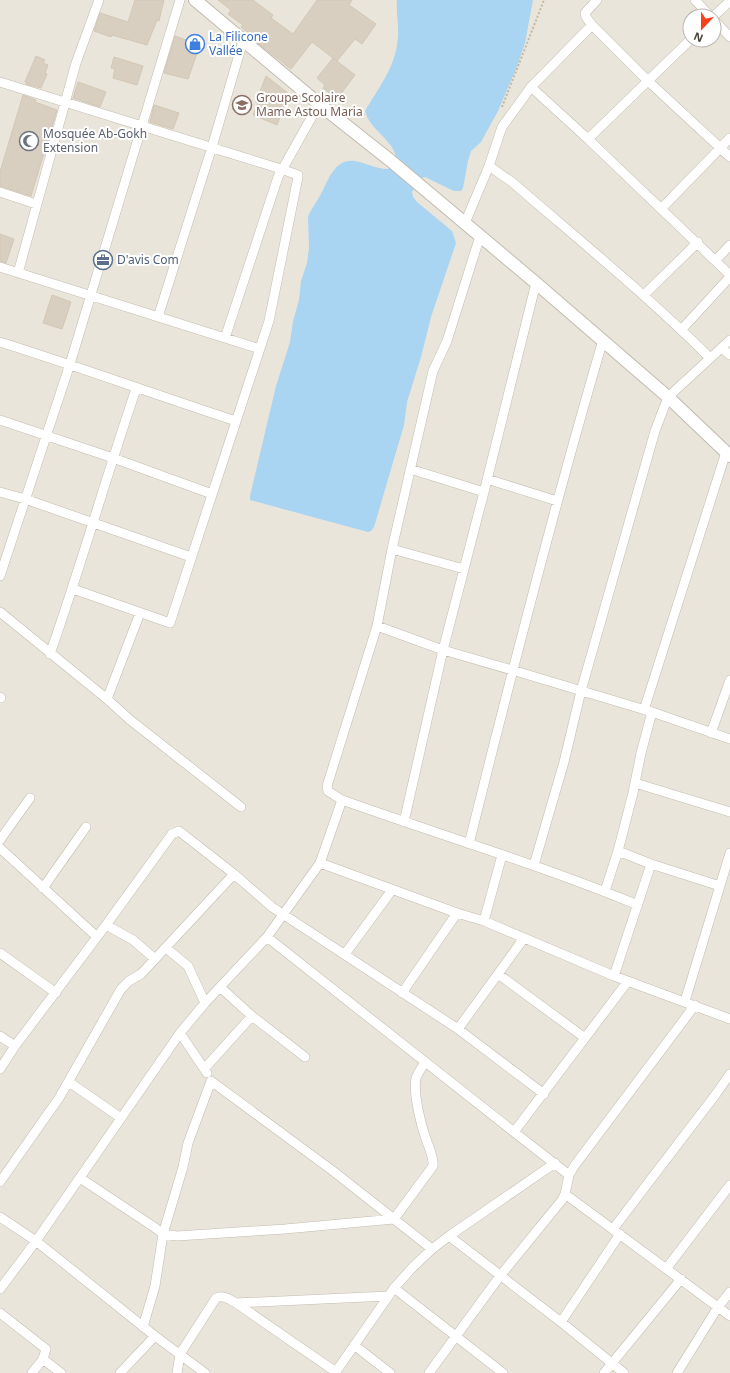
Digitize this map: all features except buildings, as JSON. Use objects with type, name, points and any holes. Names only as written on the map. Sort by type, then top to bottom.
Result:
[{"type":"street","points":[[18,273],[65,102],[79,56],[99,0]]},
{"type":"street","points":[[0,576],[70,364],[180,0]]},
{"type":"street","points":[[597,0],[585,13],[592,25],[648,81],[730,157]]},
{"type":"street","points":[[695,0],[702,8]]},
{"type":"street","points":[[722,8],[730,1]]},
{"type":"street","points":[[202,2],[243,41],[391,161],[603,340],[668,397],[728,454],[648,711],[633,793],[618,851],[605,891]]},
{"type":"street","points":[[465,223],[490,166],[502,127],[531,87],[592,25]]},
{"type":"street","points":[[722,28],[730,37]]},
{"type":"street","points":[[158,317],[212,148],[243,41]]},
{"type":"street","points":[[588,139],[682,48]]},
{"type":"street","points":[[0,82],[298,175],[273,306],[170,623],[73,589]]},
{"type":"street","points":[[531,87],[698,242],[728,272],[730,276],[728,279],[682,329]]},
{"type":"street","points":[[225,338],[281,169],[319,104]]},
{"type":"street","points":[[661,209],[730,138]]},
{"type":"street","points":[[490,166],[512,182],[644,295],[682,329],[710,358]]},
{"type":"street","points":[[0,192],[36,204]]},
{"type":"street","points":[[480,236],[447,341],[433,371],[392,549],[377,626],[327,786],[328,791],[342,800],[534,865],[605,891],[638,905]]},
{"type":"street","points":[[644,295],[698,242]]},
{"type":"street","points":[[716,260],[730,246]]},
{"type":"street","points":[[0,267],[260,349]]},
{"type":"street","points":[[404,822],[443,650],[536,283]]},
{"type":"street","points":[[469,844],[512,670],[557,501],[603,340]]},
{"type":"street","points":[[534,865],[562,769],[581,691],[655,431],[668,397],[730,340]]},
{"type":"street","points":[[0,342],[70,364],[136,388],[236,421]]},
{"type":"street","points":[[722,348],[730,355]]},
{"type":"street","points":[[50,654],[73,589],[92,523],[136,388]]},
{"type":"street","points":[[0,420],[113,458],[212,494]]},
{"type":"street","points":[[410,469],[484,492]]},
{"type":"street","points":[[487,479],[557,501]]},
{"type":"street","points":[[0,492],[25,499],[191,557]]},
{"type":"street","points":[[392,549],[464,568]]},
{"type":"street","points":[[0,612],[107,699],[129,719],[241,807]]},
{"type":"street","points":[[107,699],[140,613]]},
{"type":"street","points":[[377,626],[443,650],[648,711],[730,739]]},
{"type":"street","points":[[712,733],[730,680]]},
{"type":"street","points":[[635,783],[730,812]]},
{"type":"street","points":[[0,840],[30,798]]},
{"type":"street","points":[[0,1289],[36,1241],[180,1033],[205,1003],[267,937],[320,863],[342,800]]},
{"type":"street","points":[[44,888],[86,827]]},
{"type":"street","points":[[0,1069],[15,1046],[56,993],[172,834],[176,831],[180,831],[283,915],[458,1029],[544,1094]]},
{"type":"street","points":[[0,848],[97,937]]},
{"type":"street","points":[[618,851],[651,864],[720,886]]},
{"type":"street","points":[[685,1001],[730,853]]},
{"type":"street","points":[[484,922],[502,855]]},
{"type":"street","points":[[320,863],[484,922],[614,976],[685,1001],[730,1019]]},
{"type":"street","points":[[614,976],[651,864]]},
{"type":"street","points":[[0,1182],[59,1098],[121,989],[129,981],[141,974],[234,874]]},
{"type":"street","points":[[345,954],[392,890]]},
{"type":"street","points":[[402,993],[457,913]]},
{"type":"street","points":[[106,925],[134,940],[155,959]]},
{"type":"street","points":[[267,937],[569,1175]]},
{"type":"street","points":[[458,1029],[524,938]]},
{"type":"street","points":[[166,948],[188,966],[205,1003]]},
{"type":"street","points":[[0,953],[56,993]]},
{"type":"street","points":[[498,974],[585,1038]]},
{"type":"street","points":[[514,1132],[628,981]]},
{"type":"street","points":[[220,987],[252,1016],[305,1057]]},
{"type":"street","points":[[429,1373],[500,1276],[562,1200],[565,1194],[569,1175],[575,1165],[695,1005]]},
{"type":"street","points":[[205,1068],[252,1016]]},
{"type":"street","points":[[180,1033],[205,1068],[211,1081],[333,1171],[432,1249]]},
{"type":"street","points":[[0,1036],[15,1046]]},
{"type":"street","points":[[80,1178],[163,1234],[177,1236],[285,1229],[394,1219],[433,1166],[434,1161],[422,1128],[418,1111],[416,1088],[418,1074],[426,1062]]},
{"type":"street","points":[[561,1322],[617,1232],[730,1074]]},
{"type":"street","points":[[143,1327],[155,1286],[163,1234],[183,1167],[188,1143],[211,1081]]},
{"type":"street","points":[[69,1082],[121,1118]]},
{"type":"street","points":[[177,1373],[180,1354],[216,1298],[220,1296],[223,1296],[236,1303],[336,1372],[388,1296],[412,1268],[432,1249],[449,1236],[555,1163]]},
{"type":"street","points":[[666,1269],[730,1184]]},
{"type":"street","points":[[565,1194],[730,1316]]},
{"type":"street","points":[[0,1217],[36,1241],[143,1327],[205,1373]]},
{"type":"street","points":[[449,1236],[561,1322],[624,1373]]},
{"type":"street","points":[[604,1373],[681,1279]]},
{"type":"street","points":[[394,1288],[503,1373]]},
{"type":"street","points":[[677,1373],[718,1307],[730,1292]]},
{"type":"street","points":[[236,1303],[388,1296]]},
{"type":"street","points":[[0,1313],[46,1348],[43,1359],[32,1373]]},
{"type":"street","points":[[120,1373],[155,1336]]},
{"type":"street","points":[[354,1345],[390,1373]]},
{"type":"street","points":[[43,1359],[61,1373]]},
{"type":"shaded area","points":[[0,0],[730,0],[730,1373],[0,1373]]},
{"type":"water","points":[[397,0],[533,0],[525,43],[516,69],[498,111],[481,142],[471,151],[463,188],[461,191],[454,191],[425,177],[422,178],[412,192],[413,197],[417,202],[452,231],[456,243],[431,317],[421,357],[407,402],[404,425],[374,527],[368,532],[250,500],[250,496],[276,386],[290,342],[293,321],[299,300],[301,281],[307,263],[309,248],[308,217],[310,212],[334,170],[338,166],[348,161],[355,161],[388,169],[396,157],[391,145],[372,124],[365,111],[386,76],[397,48]]},
{"type":"place","name":"La Filicone Vallée","points":[[195,44]]},
{"type":"place","name":"Groupe Scolaire Mame Astou Maria","points":[[242,105]]},
{"type":"place","name":"Mosquée Ab-Gokh Extension","points":[[29,141]]},
{"type":"place","name":"D'avis Com","points":[[103,260]]}]
